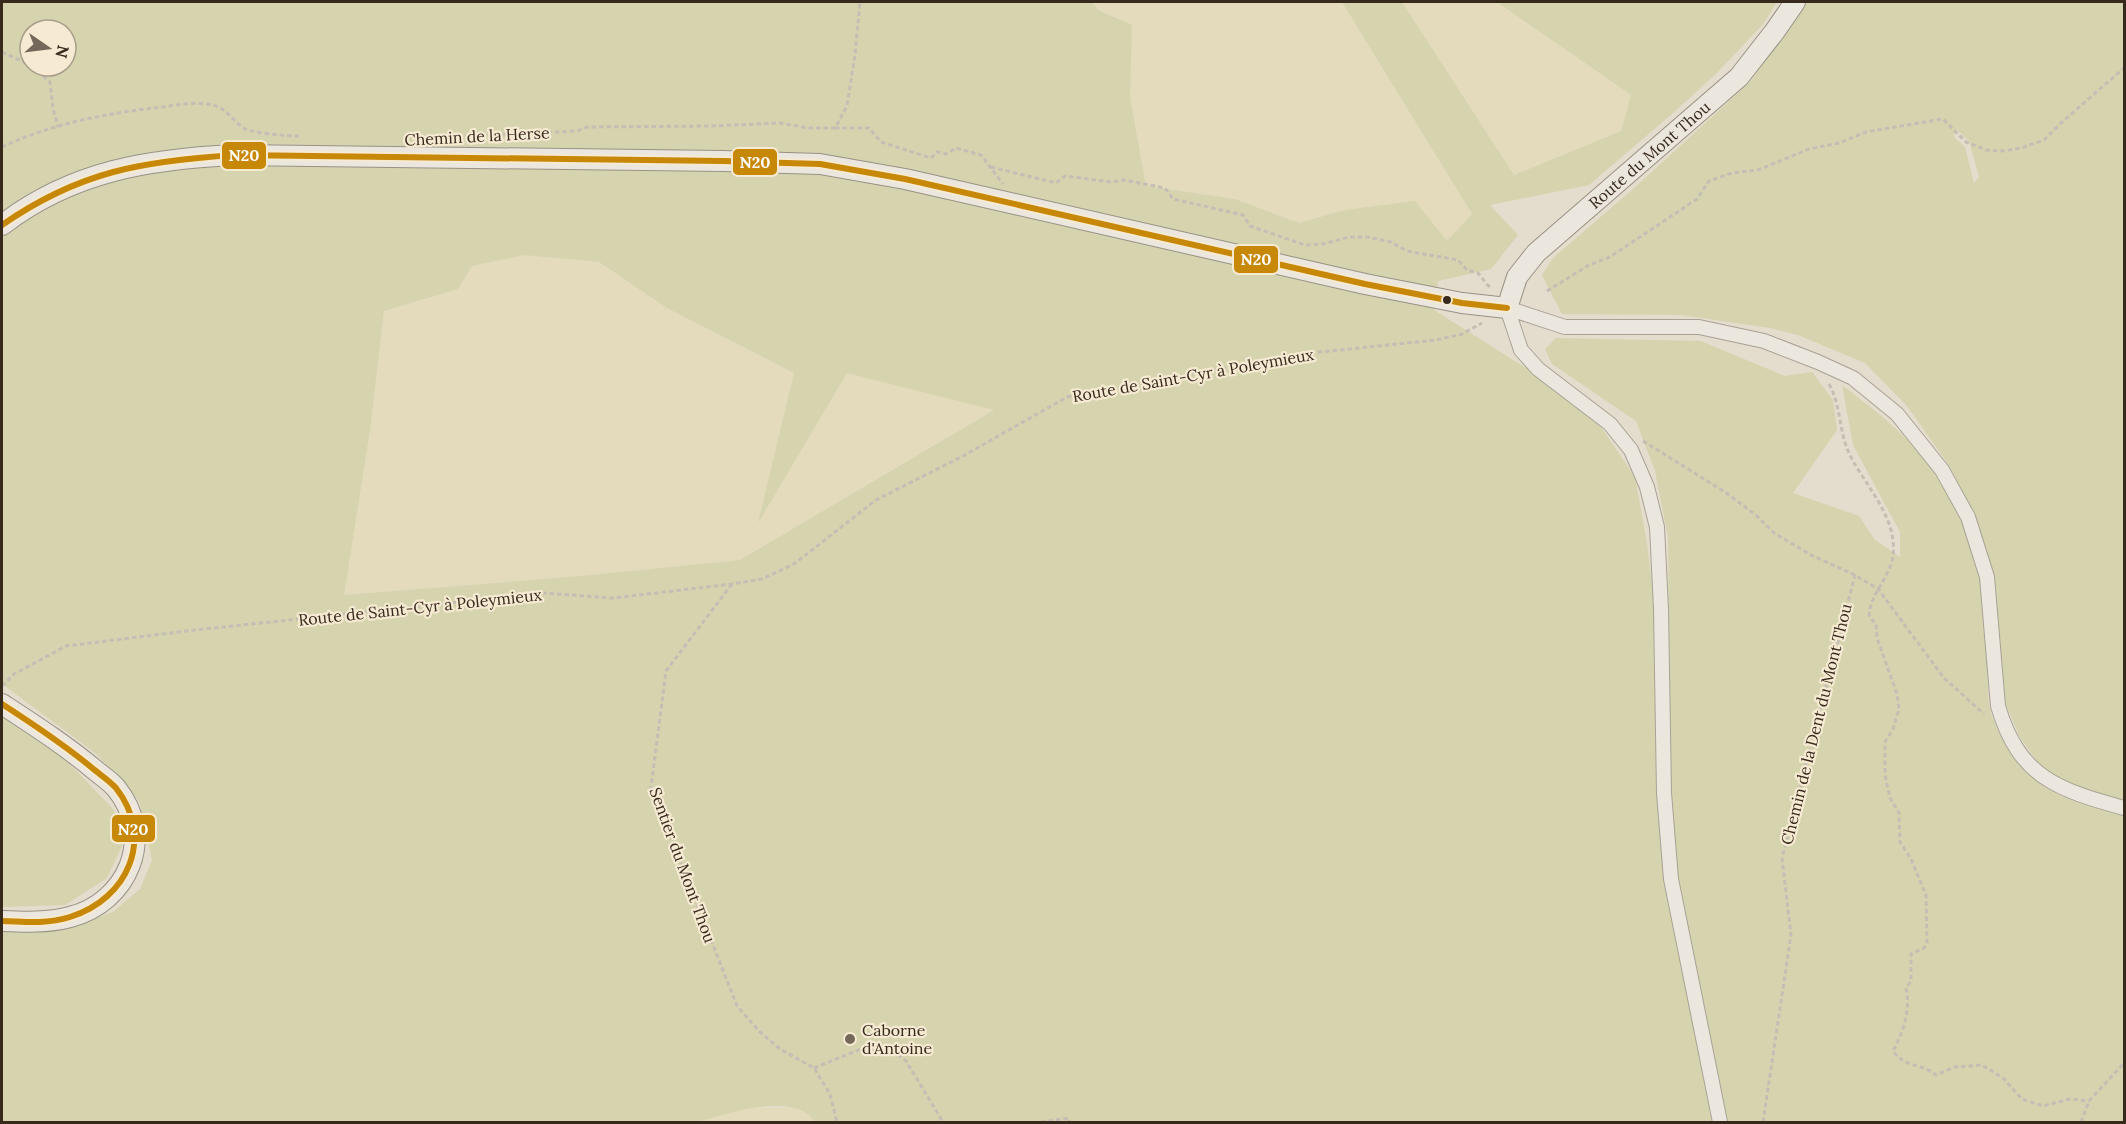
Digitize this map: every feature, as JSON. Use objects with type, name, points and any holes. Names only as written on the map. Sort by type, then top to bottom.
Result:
[{"type":"street","name":"Route du Mont Thou","points":[[1507,308],[1516,277],[1536,253],[1739,77],[1795,2]]},
{"type":"street","points":[[2,225],[19,212],[72,184],[127,166],[181,158],[235,155],[723,160],[820,164],[905,178],[1365,284],[1462,303],[1507,308],[1565,327],[1699,327],[1764,341],[1854,378],[1897,414],[1942,470],[1968,517],[1987,577],[1998,706],[2004,726],[2029,765],[2052,783],[2076,795],[2124,808]]},
{"type":"street","points":[[1507,308],[1521,350],[1538,369],[1610,424],[1631,450],[1647,487],[1657,527],[1661,609],[1664,793],[1671,879],[1720,1122]]},
{"type":"street","points":[[2,704],[69,748],[115,787],[128,807],[134,828],[135,848],[129,871],[119,888],[92,908],[71,917],[38,923],[2,921]]},
{"type":"path","points":[[836,128],[847,106],[860,2]]},
{"type":"path","points":[[2,52],[18,59]]},
{"type":"path","points":[[1548,291],[1590,265],[1610,257],[1697,199],[1709,181],[1732,173],[1758,170],[1809,149],[1839,143],[1866,132],[1943,119],[1966,142],[1986,150],[2004,151],[2021,148],[2044,140],[2124,68]]},
{"type":"path","points":[[46,78],[50,82],[52,109],[58,127]]},
{"type":"path","points":[[2,147],[24,136],[127,111],[195,103],[214,105],[231,114],[245,129],[308,137]]},
{"type":"path","name":"Chemin de la Herse","points":[[416,139],[577,131],[587,127],[780,123],[809,128],[869,128],[881,142],[931,158],[937,152],[946,154],[956,147],[981,155],[991,167]]},
{"type":"path","points":[[991,167],[1056,183],[1065,176],[1111,182],[1124,180],[1165,188],[1173,199],[1243,215],[1250,226],[1305,244],[1323,244],[1349,237],[1367,237],[1391,242],[1407,251],[1458,260],[1467,270],[1478,273],[1507,308]]},
{"type":"path","points":[[991,167],[1018,204]]},
{"type":"path","name":"Route de Saint-Cyr à Poleymieux","points":[[2,686],[14,674],[33,662],[66,646],[544,593],[613,598],[762,579],[794,564],[876,500],[963,456],[1067,397],[1301,354],[1436,340],[1462,334],[1507,308]]},
{"type":"path","points":[[1818,362],[1836,398],[1848,450],[1881,505],[1893,537],[1893,557],[1870,606],[1869,615],[1876,625],[1877,638],[1897,694],[1899,709],[1893,729],[1885,742],[1885,775],[1890,798],[1899,813],[1900,842],[1911,858],[1926,896],[1928,943],[1924,948],[1911,954],[1911,981],[1906,988],[1909,1000],[1903,1031],[1893,1051],[1901,1062],[1928,1068],[1936,1075],[1955,1067],[1982,1065],[2003,1078],[2022,1099],[2043,1106],[2070,1099],[2089,1101]]},
{"type":"path","points":[[1641,441],[1725,492],[1757,516],[1774,533],[1811,555],[1855,575],[1878,589],[1944,678],[1987,716]]},
{"type":"path","name":"Chemin de la Dent du Mont Thou","points":[[1763,1122],[1791,935],[1782,858],[1855,575]]},
{"type":"path","name":"Sentier du Mont Thou","points":[[732,584],[666,671],[651,787],[737,1006],[760,1032],[780,1049],[814,1068],[830,1094],[837,1122]]},
{"type":"path","points":[[814,1068],[861,1049],[888,1047],[906,1060],[943,1122]]},
{"type":"path","points":[[2081,1122],[2089,1101],[2124,1063]]},
{"type":"path","points":[[1041,1122],[1069,1118],[1069,1122]]},
{"type":"shaded area","points":[[1092,2],[1342,2],[1472,214],[1447,242],[1345,210],[1299,223],[1235,199],[1146,186],[1130,98],[1132,25],[1098,10]]},
{"type":"shaded area","points":[[1402,2],[1497,2],[1631,95],[1621,131],[1514,175]]},
{"type":"shaded area","points":[[524,255],[599,262],[667,308],[794,373],[759,520],[847,373],[995,409],[740,560],[580,576],[343,595],[370,430],[384,311],[458,289],[472,266]]},
{"type":"shaded area","points":[[792,1107],[810,1115],[815,1122],[697,1122],[746,1108]]},
{"type":"green space","points":[[2,2],[1092,2],[1098,10],[1132,25],[1130,98],[1146,186],[1235,199],[1299,223],[1345,210],[1415,201],[1447,241],[1472,214],[1342,2],[1402,2],[1514,175],[1621,131],[1631,95],[1497,2],[1777,2],[1764,23],[1718,72],[1589,185],[1490,205],[1518,235],[1491,269],[1438,281],[1434,310],[1534,373],[1601,427],[1635,477],[1647,543],[1655,610],[1660,795],[1715,1122],[815,1122],[805,1112],[792,1107],[776,1106],[742,1110],[697,1122],[2,1122],[2,929],[79,924],[113,912],[140,889],[152,860],[139,801],[95,753],[2,684]],"holes":[[[524,255],[599,262],[667,308],[794,373],[758,523],[847,373],[994,410],[740,560],[580,576],[344,595],[370,430],[384,311],[458,289],[472,266]]]},
{"type":"green space","points":[[1806,2],[2124,2],[2124,801],[2066,783],[2040,765],[2019,736],[2004,699],[1992,570],[1975,514],[1948,464],[1907,406],[1865,363],[1798,335],[1770,328],[1681,315],[1562,314],[1542,275],[1553,258],[1632,190],[1751,81]],"holes":[[[1956,129],[1969,141],[1979,177],[1974,183],[1965,147],[1954,137]]]},
{"type":"green space","points":[[1556,338],[1701,341],[1785,376],[1812,372],[1833,400],[1837,430],[1793,493],[1859,516],[1875,540],[1900,557],[1900,532],[1853,445],[1842,385],[1896,429],[1928,461],[1942,479],[1965,521],[1977,556],[1984,610],[1989,704],[1999,734],[2023,768],[2044,786],[2071,800],[2124,814],[2124,1122],[1726,1122],[1674,876],[1670,793],[1668,537],[1655,471],[1636,421],[1552,364],[1545,349]]},
{"type":"green space","points":[[2,717],[65,759],[114,810],[122,846],[107,878],[65,905],[2,907]]},
{"type":"transit line","name":"N20","points":[[2,225],[58,192],[113,172],[171,161],[235,155],[820,164],[905,179],[1365,284],[1462,303],[1507,308]]},
{"type":"transit line","name":"N20","points":[[2,704],[70,750],[116,788],[128,807],[133,827],[134,846],[129,864],[120,881],[107,896],[90,908],[70,917],[53,921],[2,921]]},
{"type":"place","name":"Caborne d'Antoine","points":[[850,1039]]}]
